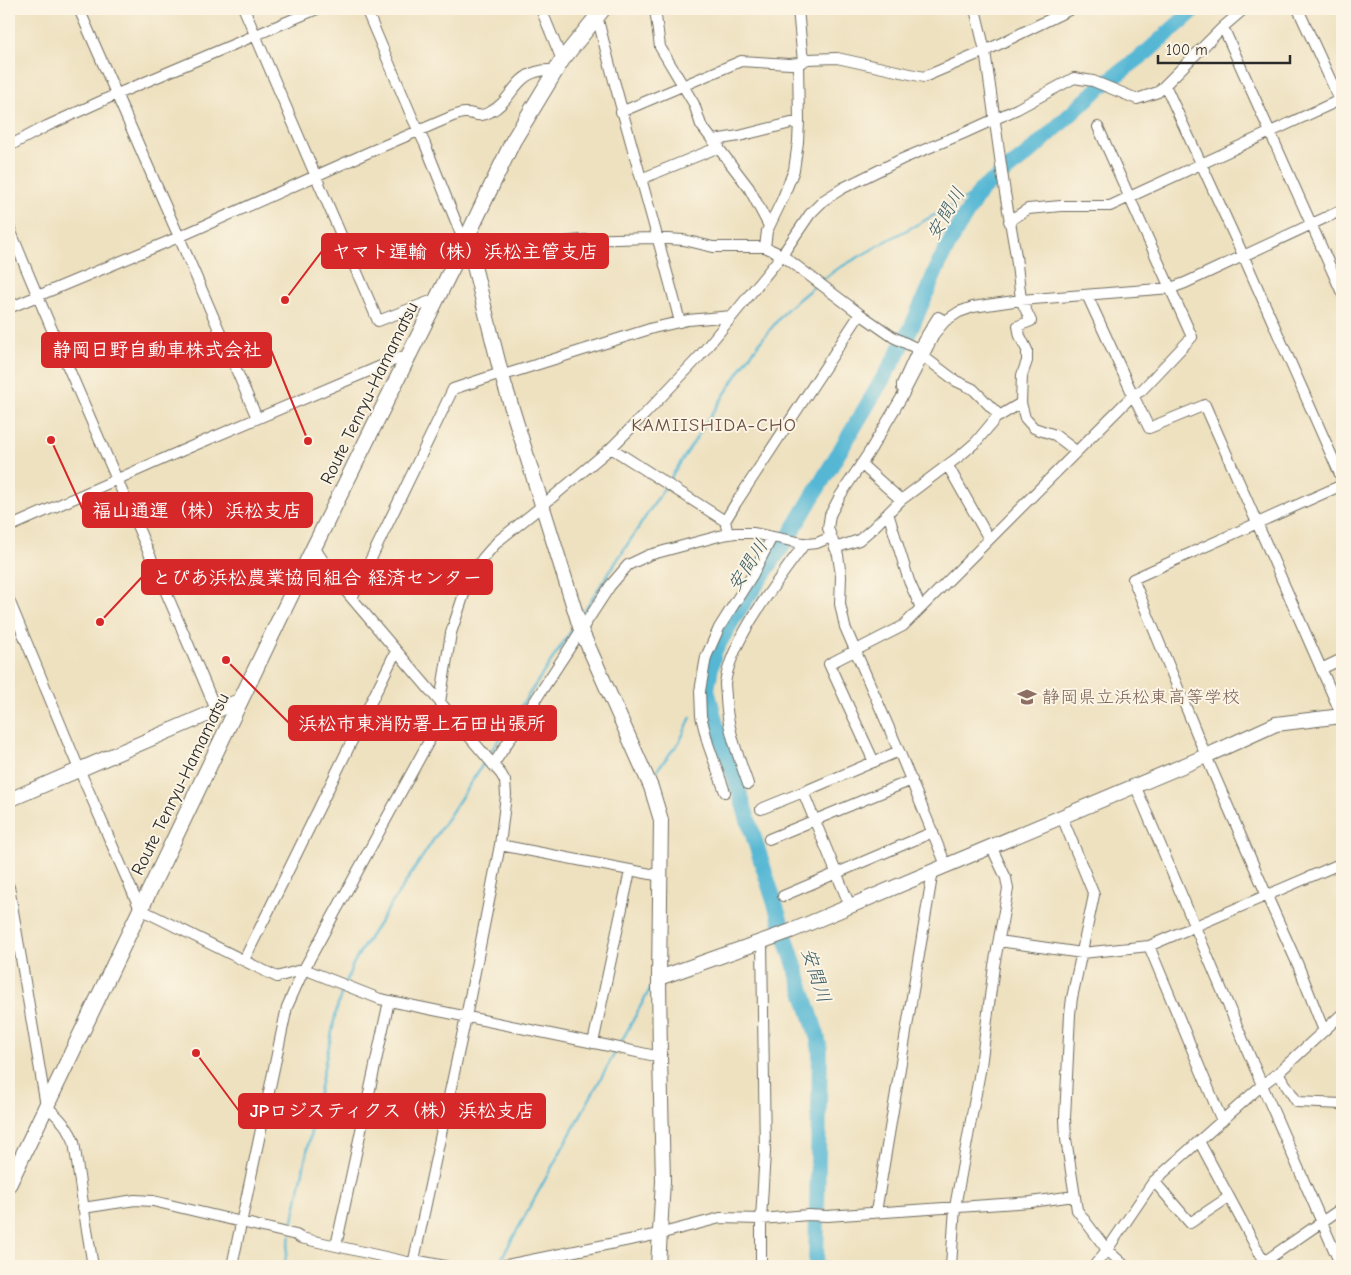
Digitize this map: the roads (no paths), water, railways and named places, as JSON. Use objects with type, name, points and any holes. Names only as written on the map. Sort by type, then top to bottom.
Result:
[{"type":"main road","name":"Route Tenryu-Hamamatsu","points":[[9,1184],[314,547],[513,141],[558,65],[600,12]]},
{"type":"street","points":[[79,9],[257,418]]},
{"type":"street","points":[[244,9],[378,321],[436,299]]},
{"type":"street","points":[[9,146],[47,126],[117,94],[317,9]]},
{"type":"street","points":[[366,9],[419,131],[461,248],[473,262],[501,373],[579,623],[648,781],[661,820],[659,978],[663,1181],[658,1266]]},
{"type":"street","points":[[9,308],[179,237],[419,131],[466,112],[477,116],[492,112],[502,104],[518,83],[528,75],[558,65],[541,9]]},
{"type":"street","points":[[655,9],[660,47],[684,85],[694,104],[701,124],[749,188],[769,226]]},
{"type":"street","points":[[765,247],[767,231],[794,170],[798,142],[800,63],[798,9]]},
{"type":"street","points":[[975,9],[985,52],[996,119],[1005,193],[1016,256],[1020,300],[1031,320],[1018,326],[1020,336],[1027,350],[1027,361],[1022,375],[1021,403],[1025,418],[1034,428],[1055,435],[1076,451]]},
{"type":"street","points":[[622,112],[741,61],[790,64],[800,63],[808,59],[837,58],[924,77],[985,52],[1071,9]]},
{"type":"street","points":[[232,1266],[287,1007],[304,969],[443,706],[451,633],[469,579],[483,558],[498,541],[611,448],[646,413],[699,357],[782,255],[810,214],[824,200],[843,188],[902,160],[996,119],[1074,78],[1093,81],[1137,99],[1158,92],[1223,27],[1244,9]]},
{"type":"street","points":[[1010,220],[1028,209],[1060,206],[1110,206],[1270,132],[1342,102],[1298,9]]},
{"type":"street","points":[[600,12],[622,112],[680,322]]},
{"type":"street","points":[[1223,27],[1342,293]]},
{"type":"street","points":[[1165,85],[1342,479]]},
{"type":"street","points":[[642,179],[716,144],[739,136],[799,121]]},
{"type":"street","points":[[874,762],[829,664],[903,626],[1076,451],[1133,395],[1141,392],[1192,337],[1098,127]]},
{"type":"street","points":[[946,865],[912,780],[845,628],[840,604],[838,555],[828,528],[830,515],[840,496],[903,395],[919,352],[945,321],[959,312],[973,307],[1020,300],[1170,288],[1185,283],[1342,210]]},
{"type":"street","points":[[9,227],[180,621],[216,710]]},
{"type":"street","points":[[473,262],[538,245],[618,238],[658,238],[684,240],[713,246],[765,247],[782,255],[860,314],[919,352],[956,381],[973,389],[1000,416]]},
{"type":"street","points":[[1086,295],[1149,428],[1205,405],[1342,716],[1342,720]]},
{"type":"street","points":[[725,522],[736,502],[860,314]]},
{"type":"street","points":[[352,598],[453,390],[501,373],[507,374],[653,328],[680,322],[732,316]]},
{"type":"street","points":[[9,528],[257,418],[409,354]]},
{"type":"street","points":[[835,548],[859,540],[901,500],[948,466],[976,442],[996,418],[1021,403]]},
{"type":"street","points":[[611,448],[725,522],[728,534]]},
{"type":"street","points":[[861,464],[901,500]]},
{"type":"street","points":[[948,466],[989,539]]},
{"type":"street","points":[[1324,1031],[1298,965],[1206,756],[1133,578],[1342,486]]},
{"type":"street","points":[[888,513],[909,581],[921,608]]},
{"type":"street","points":[[492,764],[579,623],[628,565],[649,555],[728,534],[752,532],[804,543],[818,543],[830,537]]},
{"type":"street","points":[[724,792],[701,716],[700,691],[706,657],[719,628],[753,574],[772,537]]},
{"type":"street","points":[[748,784],[730,733],[726,712],[725,684],[730,662],[743,633],[804,543]]},
{"type":"street","points":[[314,547],[333,576],[505,781],[506,795],[500,846],[466,1016],[412,1263]]},
{"type":"street","points":[[9,600],[140,909],[277,977],[304,969],[389,1001],[660,1057]]},
{"type":"street","points":[[244,960],[396,652]]},
{"type":"street","points":[[1321,669],[1342,659]]},
{"type":"street","points":[[9,800],[241,700]]},
{"type":"street","points":[[659,978],[791,931],[1206,756],[1276,724],[1342,716]]},
{"type":"street","points":[[761,809],[899,751]]},
{"type":"street","points":[[769,840],[912,780]]},
{"type":"street","points":[[1135,785],[1341,1266]]},
{"type":"street","points":[[803,792],[850,906]]},
{"type":"street","points":[[1062,817],[1094,895],[1070,1014],[1065,1118],[1066,1139],[1077,1210],[1107,1250],[1125,1266]]},
{"type":"street","points":[[783,896],[934,832]]},
{"type":"street","points":[[500,846],[661,876]]},
{"type":"street","points":[[951,1266],[955,1206],[1008,890],[1006,878],[991,846]]},
{"type":"street","points":[[999,941],[1082,953],[1149,946],[1342,864]]},
{"type":"street","points":[[594,1043],[630,871]]},
{"type":"street","points":[[876,1212],[933,871]]},
{"type":"street","points":[[9,887],[46,1106],[71,1132],[94,1266]]},
{"type":"street","points":[[761,1266],[760,1218],[764,1152],[767,940]]},
{"type":"street","points":[[1149,946],[1222,1121]]},
{"type":"street","points":[[9,955],[20,950]]},
{"type":"street","points":[[336,1246],[389,1001]]},
{"type":"street","points":[[1094,1266],[1154,1181],[1278,1073],[1342,1014]]},
{"type":"street","points":[[1278,1073],[1298,1102],[1342,1104]]},
{"type":"street","points":[[1199,1141],[1229,1197],[1261,1264],[1342,1208]]},
{"type":"street","points":[[1154,1181],[1190,1223],[1229,1197]]},
{"type":"street","points":[[502,1266],[659,1234],[720,1218],[760,1218],[808,1214],[827,1216],[1031,1202],[1074,1196]]},
{"type":"street","points":[[83,1208],[135,1200],[153,1201],[407,1262],[445,1266]]},
{"type":"waterway","name":"安間川","points":[[816,1266],[820,1050],[817,1035],[735,779],[717,729],[707,689],[714,652],[736,614],[788,538],[897,355],[912,326],[941,259],[981,190],[1029,153],[1099,88],[1147,52],[1195,9]]},
{"type":"waterway","points":[[821,281],[834,271],[890,239],[981,190]]},
{"type":"waterway","points":[[668,482],[748,358],[787,309],[817,284]]},
{"type":"waterway","points":[[582,614],[665,487]]},
{"type":"waterway","points":[[488,756],[575,625]]},
{"type":"waterway","points":[[652,776],[680,741],[691,717]]},
{"type":"waterway","points":[[346,982],[353,964],[362,949],[485,761]]},
{"type":"waterway","points":[[619,1046],[652,985]]},
{"type":"waterway","points":[[291,1230],[336,1011],[344,987]]},
{"type":"waterway","points":[[499,1263],[616,1051]]},
{"type":"waterway","points":[[284,1266],[290,1236]]},
{"type":"place","name":"ヤマト運輸（株）浜松主管支店","points":[[285,300]]},
{"type":"place","name":"福山通運（株）浜松支店","points":[[51,440]]},
{"type":"place","name":"静岡日野自動車株式会社","points":[[308,441]]},
{"type":"place","name":"とぴあ浜松農業協同組合 経済センター","points":[[100,622]]},
{"type":"place","name":"浜松市東消防署上石田出張所","points":[[226,660]]},
{"type":"place","name":"静岡県立浜松東高等学校","points":[[1027,697]]},
{"type":"place","name":"JPロジスティクス（株）浜松支店","points":[[196,1053]]},
{"type":"district","name":"KAMIISHIDA-CHO","points":[[714,424]]}]
